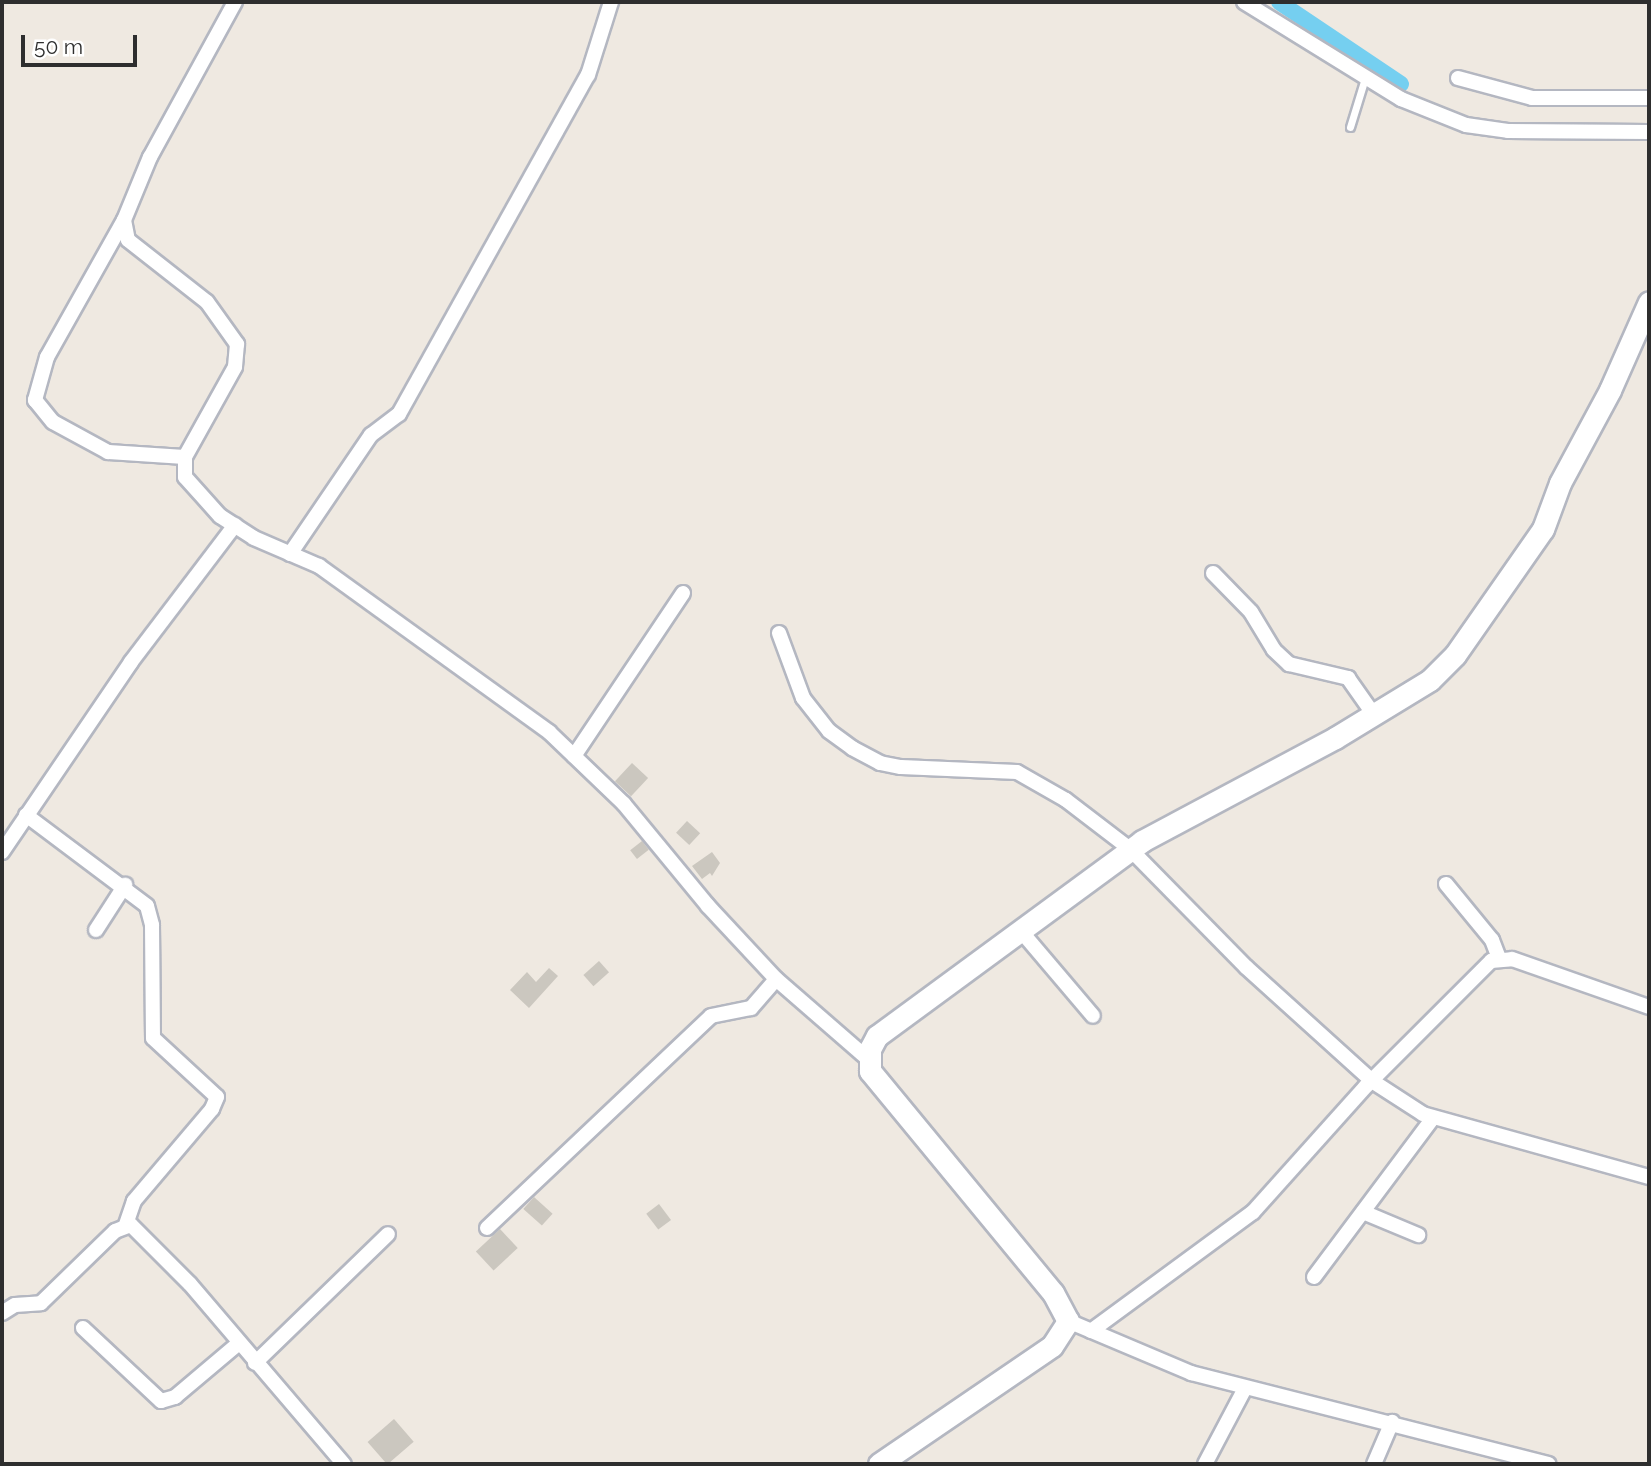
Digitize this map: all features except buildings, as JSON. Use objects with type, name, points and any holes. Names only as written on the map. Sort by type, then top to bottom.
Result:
[{"type":"main road","points":[[879,1464],[1052,1346],[1068,1321],[1053,1293],[870,1071],[868,1059],[877,1036],[1130,849],[1374,715],[1430,680],[1455,655],[1522,565],[1544,529],[1560,483],[1610,390],[1649,302]]},
{"type":"street","points":[[184,457],[108,452],[52,422],[35,400],[47,357],[124,220],[149,157],[235,2]]},
{"type":"street","points":[[290,554],[364,443],[399,414],[467,285],[588,75],[611,2]]},
{"type":"street","points":[[1244,2],[1401,99],[1481,128],[1649,132]]},
{"type":"street","points":[[1458,78],[1532,98],[1649,98]]},
{"type":"street","points":[[124,220],[128,240],[207,302],[237,344],[235,367],[184,457],[184,477],[220,516],[290,554],[319,566],[430,644],[574,756],[624,804],[708,906],[776,979],[868,1059]]},
{"type":"street","points":[[2,852],[123,673],[235,525]]},
{"type":"street","points":[[1213,573],[1251,612],[1274,650],[1289,664],[1348,678],[1374,715]]},
{"type":"street","points":[[574,756],[683,593]]},
{"type":"street","points":[[779,634],[803,698],[829,731],[852,748],[880,763],[901,767],[1017,772],[1066,800],[1130,849],[1246,967],[1371,1081],[1433,1118],[1649,1177]]},
{"type":"street","points":[[2,1312],[15,1305],[41,1303],[126,1224],[134,1201],[217,1102],[213,1090],[153,1038],[151,915],[125,885],[26,816]]},
{"type":"street","points":[[1446,884],[1492,940],[1499,958]]},
{"type":"street","points":[[96,930],[125,885]]},
{"type":"street","points":[[1021,930],[1093,1016]]},
{"type":"street","points":[[1091,1331],[1254,1212],[1371,1081],[1499,958]]},
{"type":"street","points":[[1499,958],[1649,1007]]},
{"type":"street","points":[[487,1228],[711,1016],[751,1008],[776,979]]},
{"type":"street","points":[[1314,1277],[1433,1118]]},
{"type":"street","points":[[1363,1212],[1418,1236]]},
{"type":"street","points":[[126,1224],[140,1232],[190,1284],[344,1464]]},
{"type":"street","points":[[255,1363],[388,1234]]},
{"type":"street","points":[[1068,1321],[1191,1373],[1549,1464]]},
{"type":"street","points":[[83,1328],[161,1401],[176,1396],[239,1343]]},
{"type":"street","points":[[1205,1464],[1245,1388]]},
{"type":"street","points":[[1374,1464],[1392,1422]]},
{"type":"lane","points":[[1350,127],[1365,78]]},
{"type":"waterway","points":[[1279,2],[1401,84]]}]
